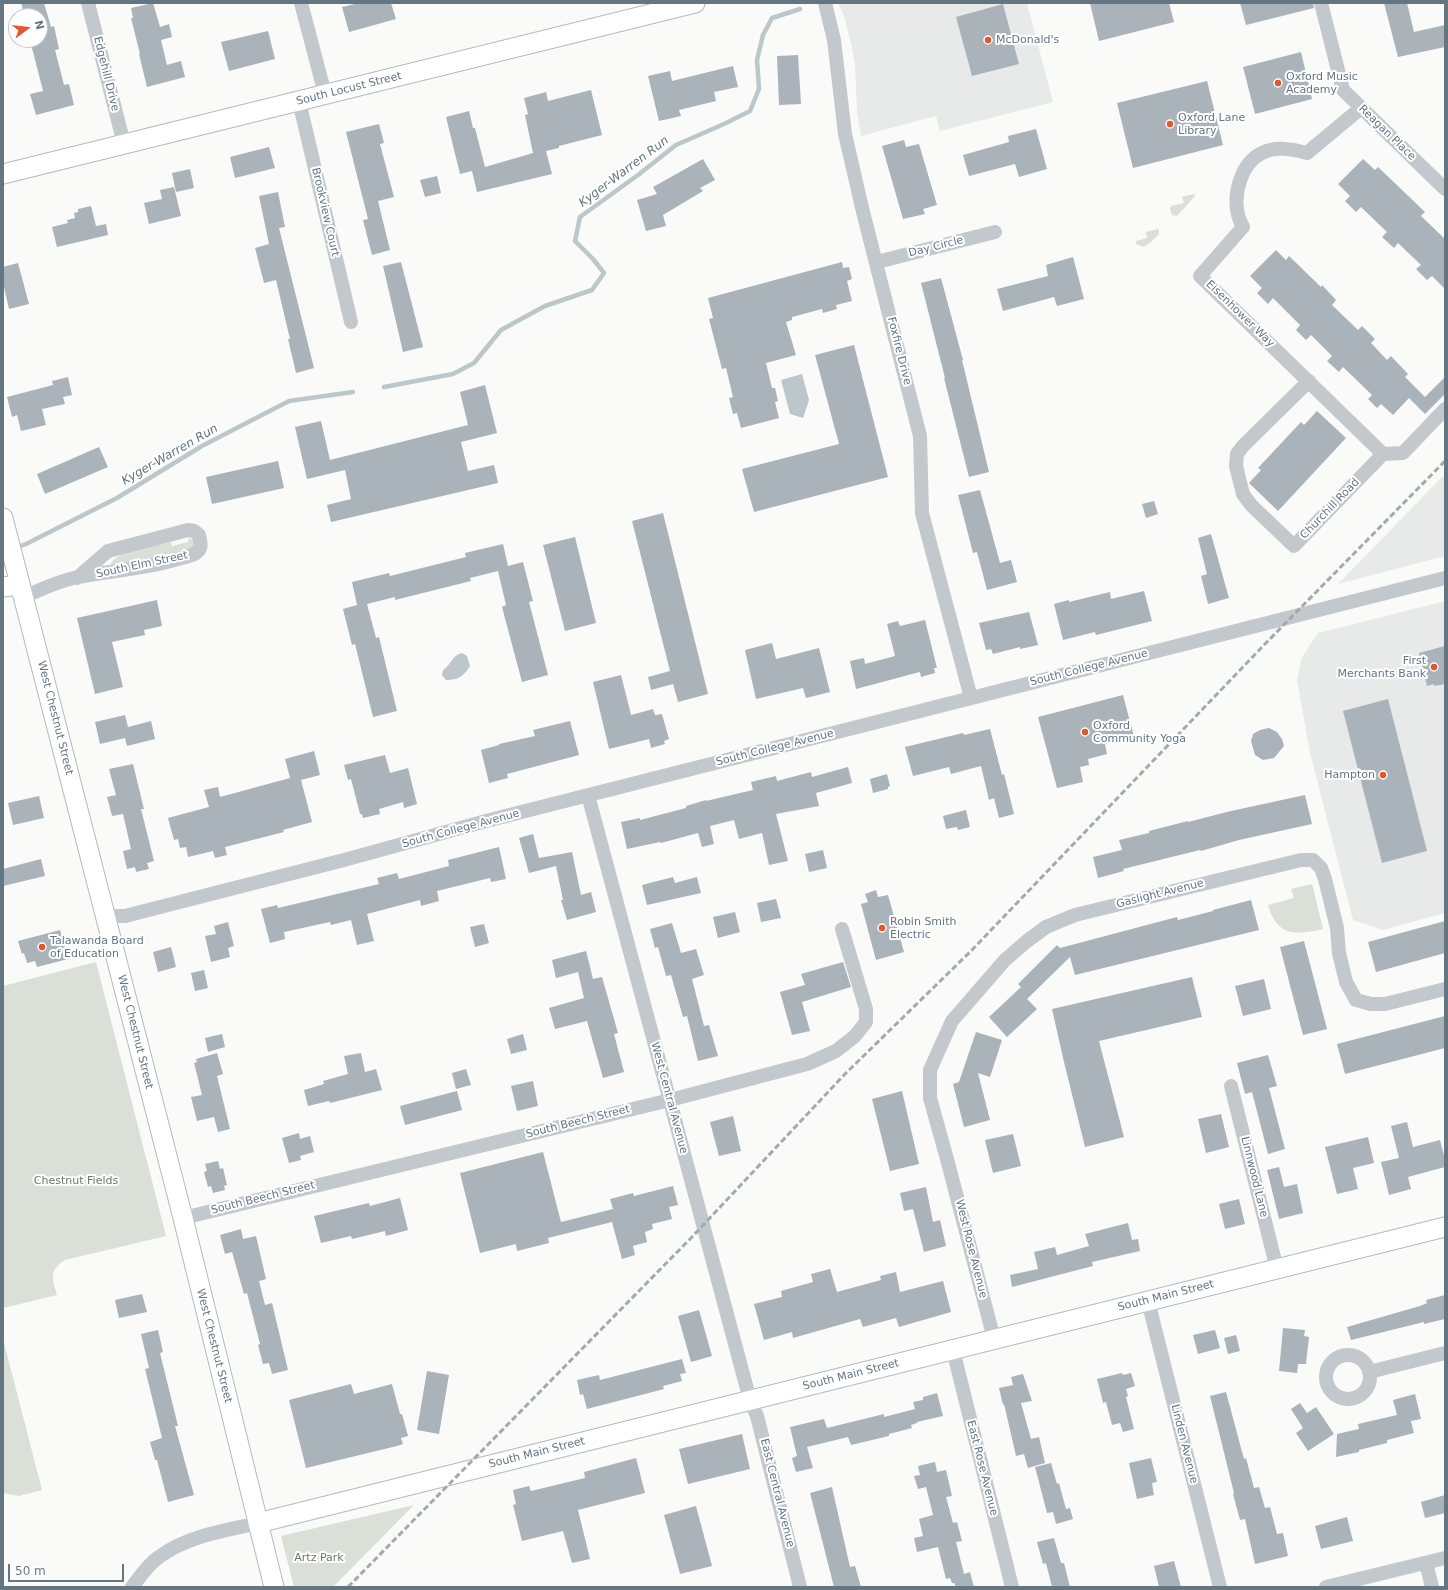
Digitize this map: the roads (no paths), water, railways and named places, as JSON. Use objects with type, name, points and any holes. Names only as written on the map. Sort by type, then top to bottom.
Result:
[{"type":"main road","name":"South Locust Street","points":[[3,174],[695,3]]},
{"type":"main road","name":"West Chestnut Street","points":[[3,518],[14,561],[16,590],[105,916],[183,1218],[274,1587]]},
{"type":"main road","name":"South Main Street","points":[[258,1523],[1445,1227]]},
{"type":"street","name":"Edgehill Drive","points":[[88,3],[124,144]]},
{"type":"street","points":[[301,3],[325,94]]},
{"type":"street","name":"Foxfire Drive","points":[[825,3],[834,40],[845,134],[920,436],[922,513],[971,698]]},
{"type":"street","name":"Reagan Place","points":[[1321,3],[1343,90],[1445,189]]},
{"type":"street","name":"Brookview Court","points":[[299,101],[351,322]]},
{"type":"street","name":"Eisenhower Way","points":[[1361,108],[1307,153],[1292,149],[1278,149],[1262,153],[1252,160],[1239,183],[1237,199],[1238,216],[1243,227],[1200,276],[1384,454]]},
{"type":"street","name":"Day Circle","points":[[877,262],[995,232]]},
{"type":"street","name":"Churchill Road","points":[[1309,381],[1243,446],[1237,454],[1236,466],[1238,478],[1243,494],[1251,505],[1294,546],[1384,454]]},
{"type":"street","points":[[1384,454],[1403,453],[1445,409]]},
{"type":"street","name":"South Elm Street","points":[[16,590],[48,586],[77,578],[169,561],[200,550],[201,544],[199,535],[194,531],[188,530],[108,551],[77,578]]},
{"type":"street","name":"South College Avenue","points":[[105,916],[126,916],[588,795],[1445,578]]},
{"type":"street","name":"West Central Avenue","points":[[588,795],[750,1400]]},
{"type":"street","name":"Gaslight Avenue","points":[[948,1159],[930,1098],[930,1070],[952,1022],[1005,960],[1027,941],[1046,927],[1075,916],[1301,860],[1313,860],[1321,868],[1325,879],[1346,982],[1356,1000],[1371,1004],[1385,1004],[1445,989]]},
{"type":"street","name":"South Beech Street","points":[[183,1218],[670,1100],[807,1064],[836,1051],[856,1036],[866,1022],[866,1009],[842,929]]},
{"type":"street","name":"Linnwood Lane","points":[[1231,1086],[1277,1269]]},
{"type":"street","name":"West Rose Avenue","points":[[948,1159],[994,1339]]},
{"type":"street","name":"Linden Avenue","points":[[1148,1301],[1220,1587]]},
{"type":"street","name":"East Rose Avenue","points":[[953,1350],[1012,1587]]},
{"type":"street","points":[[1369,1372],[1445,1353]]},
{"type":"street","name":"East Central Avenue","points":[[750,1400],[757,1416],[800,1587]]},
{"type":"street","points":[[132,1587],[157,1557],[180,1544],[258,1523]]},
{"type":"street","points":[[1326,1587],[1445,1558]]},
{"type":"street","points":[[1426,1563],[1432,1587]]},
{"type":"waterway","name":"Kyger-Warren Run","points":[[384,387],[453,374],[474,363],[501,330],[545,306],[592,290],[604,273],[593,259],[575,241],[580,217],[676,145],[750,111],[759,89],[757,60],[763,35],[772,18],[800,9]]},
{"type":"waterway","name":"Kyger-Warren Run","points":[[15,548],[26,544],[117,498],[202,446],[289,401],[353,392]]},
{"type":"railway","points":[[348,1587],[691,1238],[845,1074],[972,950],[1264,645],[1445,461]]},
{"type":"place","name":"McDonald's","points":[[988,40]]},
{"type":"place","name":"Oxford Music Academy","points":[[1278,83]]},
{"type":"place","name":"Oxford Lane Library","points":[[1170,124]]},
{"type":"place","name":"First Merchants Bank","points":[[1434,667]]},
{"type":"place","name":"Oxford Community Yoga","points":[[1085,732]]},
{"type":"place","name":"Hampton","points":[[1383,775]]},
{"type":"place","name":"Robin Smith Electric","points":[[882,928]]},
{"type":"place","name":"Talawanda Board of Education","points":[[42,947]]},
{"type":"park label","name":"Chestnut Fields","points":[[76,1181]]},
{"type":"park label","name":"Artz Park","points":[[319,1558]]}]
